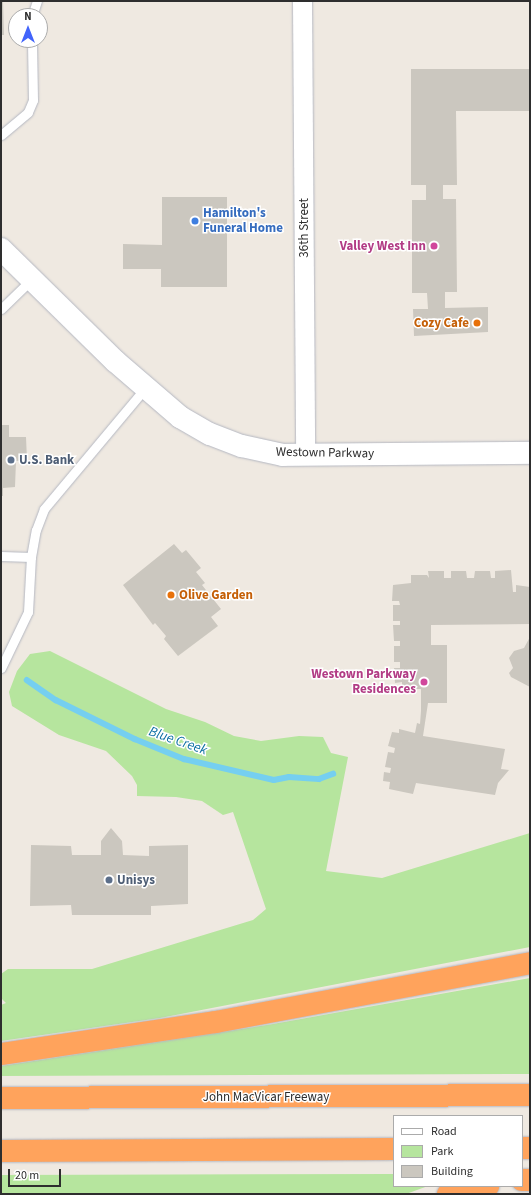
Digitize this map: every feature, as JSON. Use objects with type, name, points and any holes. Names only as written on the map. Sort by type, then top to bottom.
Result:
[{"type":"highway","points":[[1,1054],[216,1022],[530,963]]},
{"type":"highway","name":"John MacVicar Freeway","points":[[1,1098],[530,1095]]},
{"type":"highway","points":[[1,1151],[393,1149]]},
{"type":"highway","points":[[448,1194],[483,1187]]},
{"type":"street","name":"36th Street","points":[[302,1],[305,454]]},
{"type":"street","name":"Westown Parkway","points":[[1,250],[146,388],[180,417],[210,434],[242,446],[283,455],[530,453]]},
{"type":"lane","points":[[1,135],[28,112],[33,100],[32,48]]},
{"type":"lane","points":[[1,309],[32,279]]},
{"type":"lane","points":[[1,668],[28,612],[31,557],[36,530],[44,509],[146,388]]},
{"type":"lane","points":[[1,556],[31,557]]},
{"type":"green space","points":[[50,651],[166,709],[205,722],[234,736],[261,741],[299,736],[323,737],[331,753],[348,757],[326,871],[382,878],[530,833],[530,947],[160,1018],[1,1041],[1,1005],[6,1003],[1,998],[1,974],[8,969],[92,969],[253,920],[266,909],[233,812],[223,815],[202,801],[176,797],[137,796],[137,785],[132,776],[106,751],[59,735],[12,706],[9,692],[17,671],[30,654]]},
{"type":"green space","points":[[530,978],[530,1074],[1,1076],[1,1066],[273,1024]]},
{"type":"green space","points":[[393,1174],[393,1187],[425,1187],[406,1194],[1,1194],[1,1175]]},
{"type":"building","points":[[1,1],[3,1],[4,35],[1,35]]},
{"type":"building","name":"Valley West Inn","points":[[411,69],[530,69],[530,111],[456,111],[457,185],[443,185],[443,199],[456,199],[457,292],[445,292],[445,308],[488,307],[488,332],[414,336],[413,309],[428,309],[427,293],[412,293],[412,200],[426,200],[426,185],[411,185]]},
{"type":"building","name":"Hamilton's Funeral Home","points":[[162,197],[227,197],[227,287],[161,287],[161,269],[123,269],[123,244],[162,245]]},
{"type":"building","name":"U.S. Bank","points":[[1,425],[9,425],[9,437],[26,437],[27,460],[16,461],[15,487],[3,488],[3,496],[1,496]]},
{"type":"building","name":"Olive Garden","points":[[174,544],[182,553],[186,550],[201,568],[196,572],[205,583],[202,585],[221,609],[211,617],[218,626],[178,656],[164,639],[166,636],[155,623],[153,625],[123,585]]},
{"type":"building","name":"Westown Parkway Residences","points":[[511,570],[513,592],[516,592],[516,585],[530,587],[530,624],[431,625],[431,645],[447,645],[447,703],[428,703],[423,736],[505,749],[501,769],[509,770],[498,783],[495,795],[416,783],[413,794],[389,789],[390,782],[383,781],[384,772],[390,773],[391,768],[385,767],[388,752],[394,753],[395,748],[388,746],[392,732],[399,733],[399,729],[415,733],[417,723],[420,724],[421,711],[421,689],[402,689],[402,682],[395,683],[394,668],[400,668],[400,662],[394,662],[394,646],[400,646],[400,641],[394,641],[393,625],[400,625],[400,621],[393,621],[393,605],[400,605],[399,601],[392,601],[393,585],[411,583],[411,575],[427,575],[429,578],[428,571],[444,571],[444,578],[451,578],[451,571],[466,571],[467,578],[474,578],[475,571],[490,571],[491,578],[495,578],[495,571]]},
{"type":"building","points":[[530,637],[530,687],[511,677],[509,673],[513,668],[509,658],[514,651],[524,648]]},
{"type":"building","name":"Unisys","points":[[111,828],[122,841],[123,855],[149,856],[149,846],[188,845],[188,904],[151,906],[151,915],[72,915],[71,905],[30,906],[31,845],[71,846],[72,855],[101,855],[101,841]]},
{"type":"waterway","name":"Blue Creek","points":[[27,680],[56,700],[135,739],[184,759],[274,780],[289,777],[319,779],[333,774]]},
{"type":"place","name":"Hamilton's Funeral Home","points":[[195,221]]},
{"type":"place","name":"Valley West Inn","points":[[434,246]]},
{"type":"place","name":"Cozy Cafe","points":[[477,323]]},
{"type":"place","name":"U.S. Bank","points":[[11,460]]},
{"type":"place","name":"Olive Garden","points":[[171,595]]},
{"type":"place","name":"Westown Parkway Residences","points":[[424,682]]},
{"type":"place","name":"Unisys","points":[[109,880]]}]
